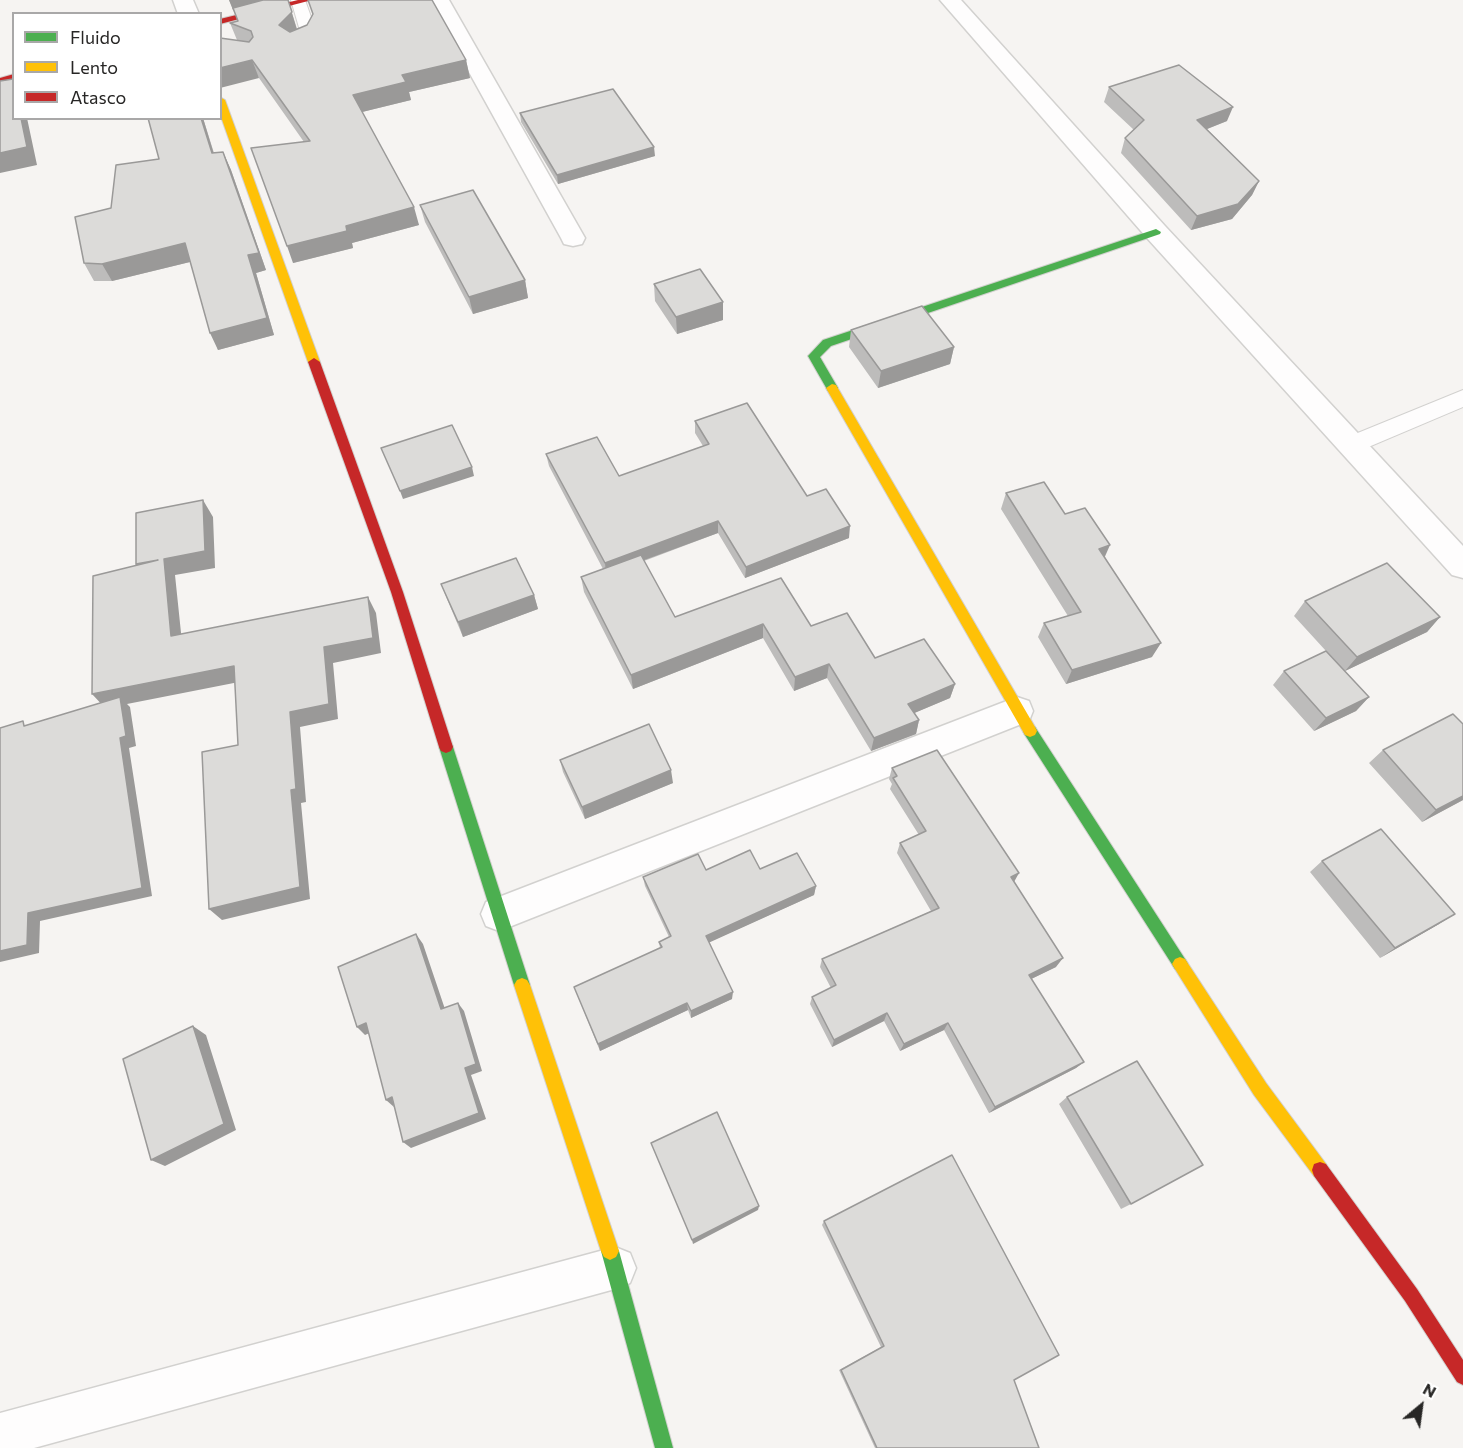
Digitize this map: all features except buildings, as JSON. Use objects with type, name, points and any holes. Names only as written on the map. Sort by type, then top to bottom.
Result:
[{"type":"street","points":[[439,0],[573,238]]},
{"type":"street","points":[[950,0],[1156,232],[1463,567]]},
{"type":"street","points":[[222,21],[303,1]]},
{"type":"street","points":[[222,106],[398,592],[499,914],[615,1268],[664,1448]]},
{"type":"street","points":[[1156,232],[844,336],[826,343],[813,357],[1017,711],[1260,1089],[1410,1295],[1463,1376]]},
{"type":"street","points":[[499,914],[1017,711]]},
{"type":"street","points":[[0,1435],[615,1268]]},
{"type":"lane","points":[[295,43],[306,37],[308,31],[303,1]]},
{"type":"lane","points":[[1351,445],[1463,398]]},
{"type":"traffic: fast","points":[[832,388],[814,356],[827,343],[1156,232]]},
{"type":"traffic: fast","points":[[1030,731],[1180,964]]},
{"type":"traffic: fast","points":[[446,747],[522,985]]},
{"type":"traffic: fast","points":[[610,1251],[664,1448]]},
{"type":"traffic: slow","points":[[222,106],[314,362]]},
{"type":"traffic: slow","points":[[832,388],[1030,731]]},
{"type":"traffic: slow","points":[[1180,964],[1260,1089],[1320,1170]]},
{"type":"traffic: slow","points":[[522,985],[610,1251]]},
{"type":"traffic: jam","points":[[222,22],[308,0]]},
{"type":"traffic: jam","points":[[0,81],[12,78]]},
{"type":"traffic: jam","points":[[314,362],[397,592],[446,747]]},
{"type":"traffic: jam","points":[[1320,1170],[1411,1295],[1463,1376]]}]
